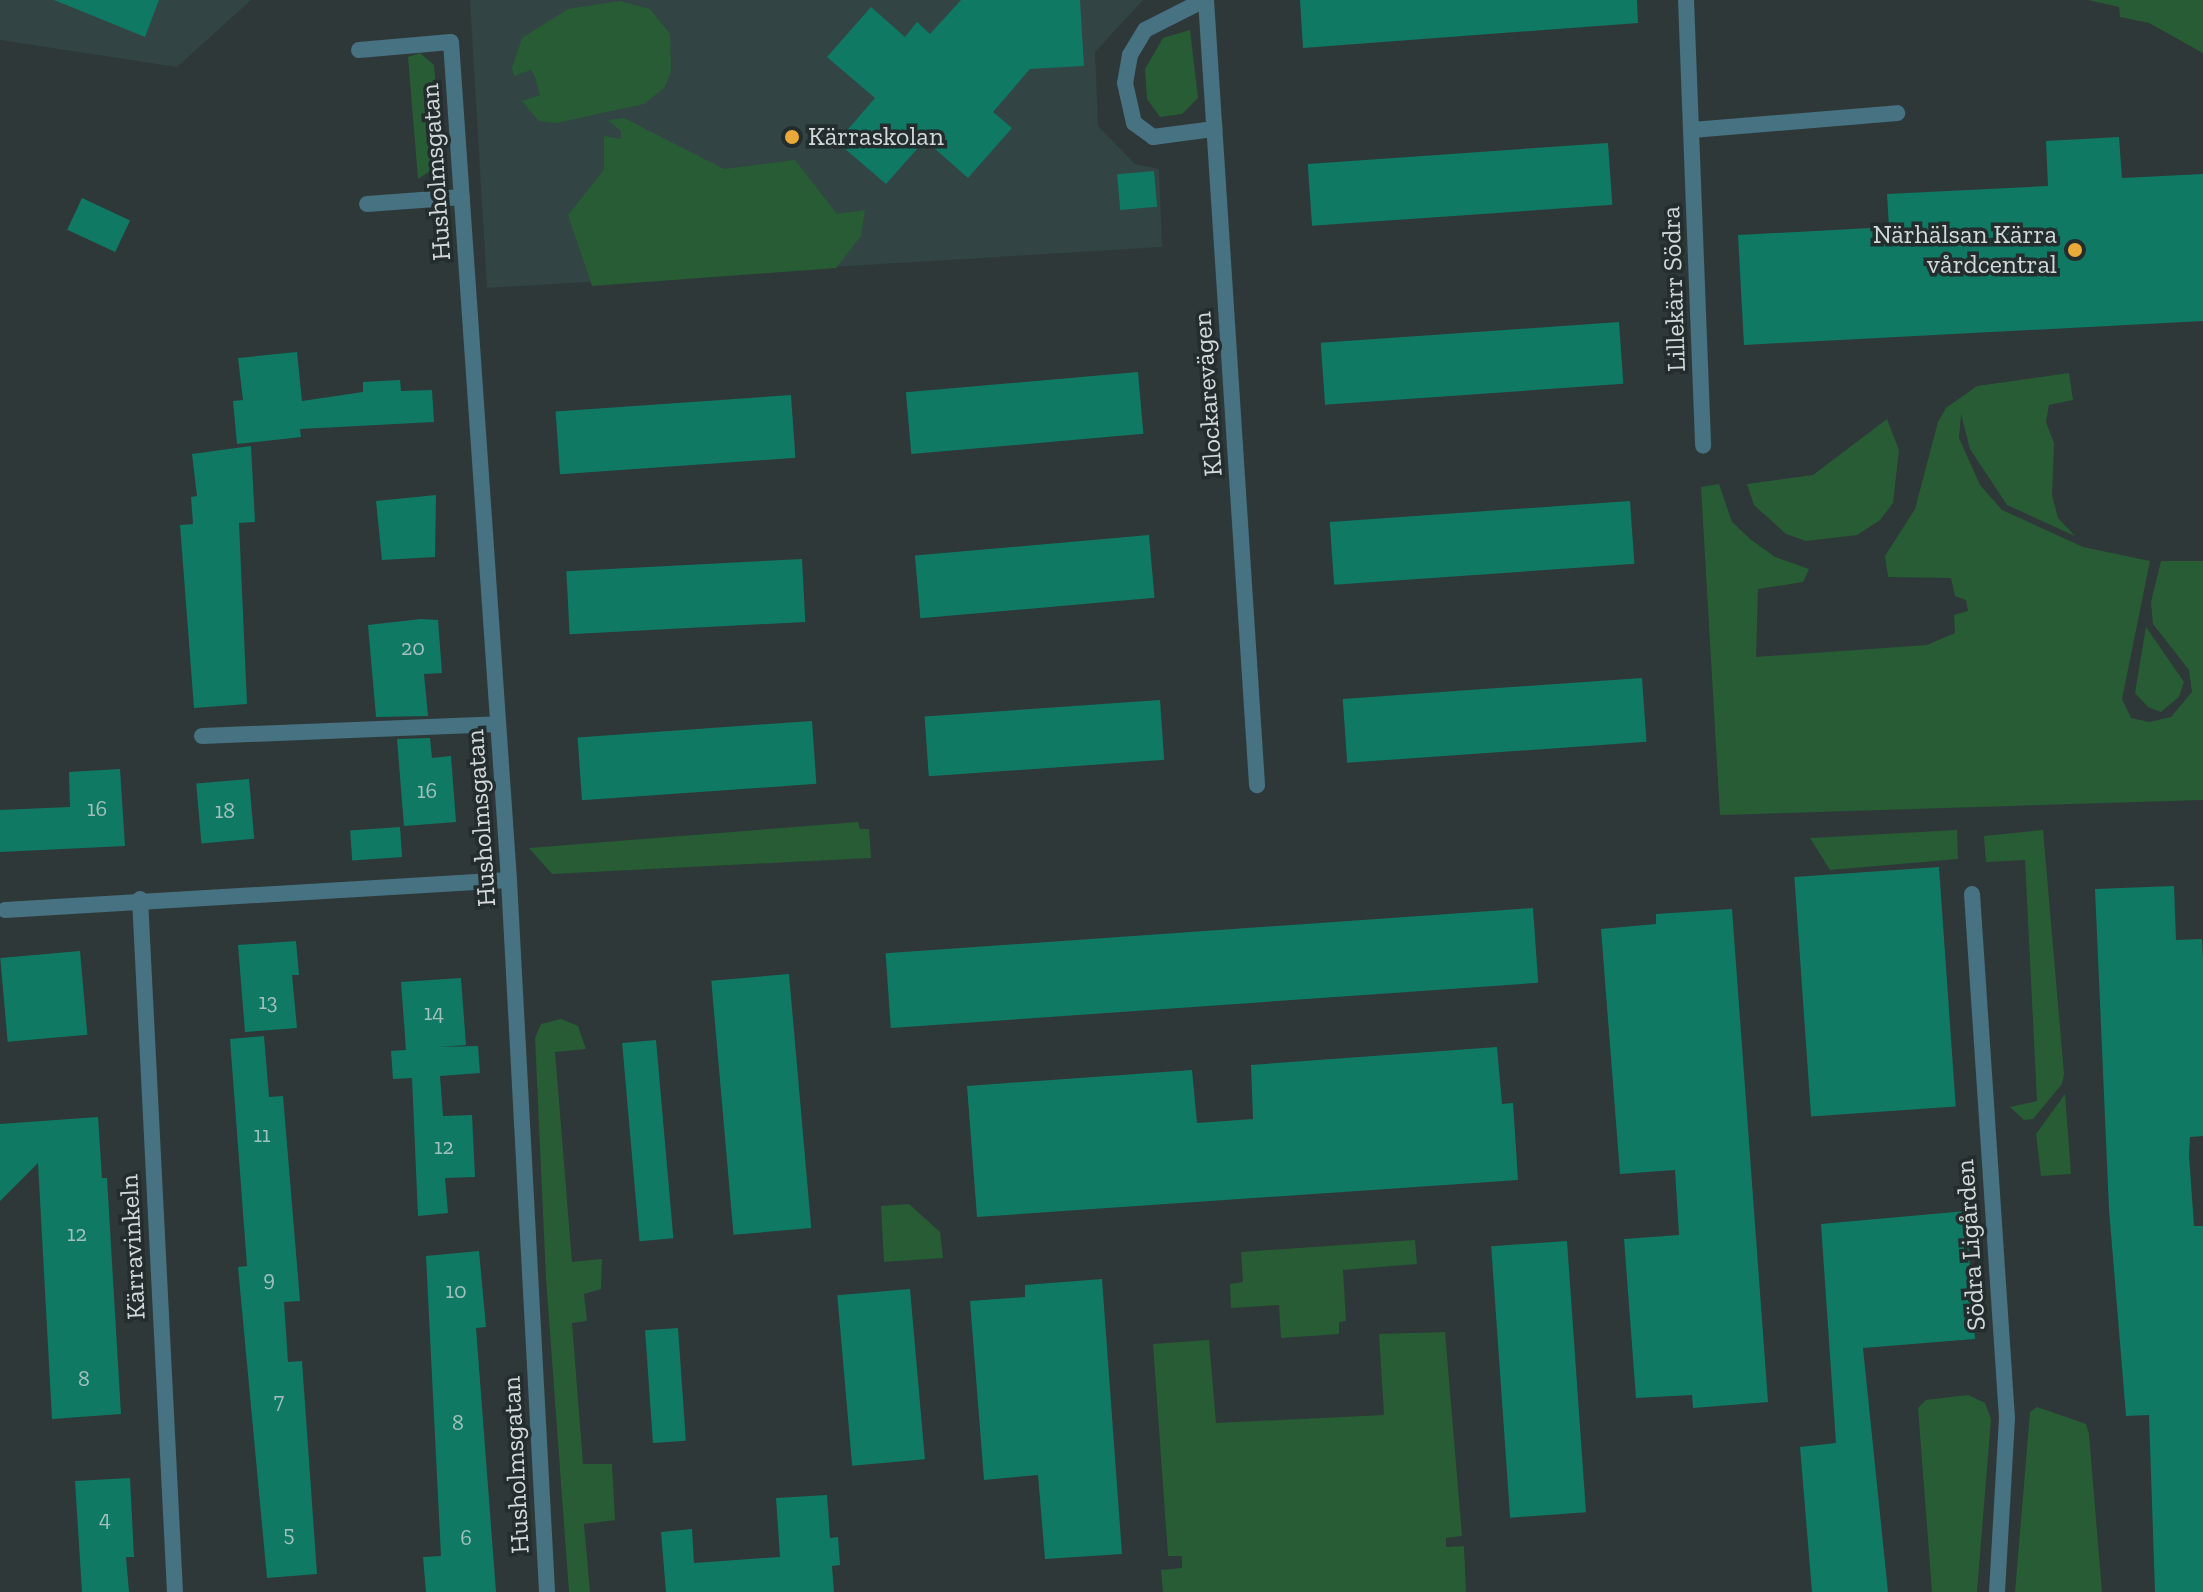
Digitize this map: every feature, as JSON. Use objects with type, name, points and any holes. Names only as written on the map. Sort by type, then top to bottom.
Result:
[{"type":"street","points":[[1205,0],[1167,7],[1145,30],[1130,55],[1125,83],[1134,123],[1153,137],[1214,129]]},
{"type":"street","name":"Klockarevägen","points":[[1205,0],[1257,785]]},
{"type":"street","name":"Lillekärr Södra","points":[[1686,0],[1703,446]]},
{"type":"street","name":"Husholmsgatan","points":[[359,50],[451,42],[509,880],[547,1592]]},
{"type":"street","points":[[1692,130],[1897,113]]},
{"type":"street","points":[[367,204],[462,197]]},
{"type":"street","points":[[202,736],[498,724]]},
{"type":"street","points":[[5,910],[140,899],[509,880]]},
{"type":"street","name":"Södra Ligården","points":[[1972,894],[2007,1418],[1997,1592]]},
{"type":"street","name":"Kärravinkeln","points":[[140,899],[175,1592]]},
{"type":"shaded area","points":[[0,0],[251,0],[177,67],[0,40]]},
{"type":"shaded area","name":"Kärraskolan","points":[[470,0],[1143,0],[1095,52],[1098,126],[1135,164],[1159,169],[1162,247],[487,288]]},
{"type":"green space","points":[[2088,0],[2203,0],[2203,53],[2149,23],[2120,17],[2119,7]]},
{"type":"green space","points":[[620,1],[650,9],[670,34],[671,71],[665,87],[644,104],[556,123],[539,121],[522,101],[540,95],[535,77],[531,70],[514,76],[512,68],[522,38],[568,9]]},
{"type":"green space","points":[[1190,30],[1198,98],[1182,114],[1160,117],[1147,99],[1145,69],[1163,38]]},
{"type":"green space","points":[[420,53],[434,65],[441,150],[433,169],[418,179],[408,57]]},
{"type":"green space","points":[[624,118],[724,169],[795,160],[837,214],[865,210],[861,236],[836,268],[592,286],[568,215],[604,170],[604,136],[621,139],[621,131],[608,120]]},
{"type":"green space","points":[[2069,373],[2073,400],[2049,405],[2046,422],[2054,443],[2052,495],[2058,518],[2075,536],[2007,505],[1970,449],[1961,414],[1959,438],[1980,485],[2002,510],[2083,547],[2150,561],[2122,699],[2131,718],[2149,722],[2171,717],[2192,692],[2189,670],[2153,624],[2151,602],[2161,561],[2203,561],[2203,800],[1720,815],[1701,487],[1719,484],[1732,522],[1750,539],[1775,557],[1809,569],[1803,582],[1758,589],[1756,657],[1927,645],[1955,633],[1954,615],[1968,611],[1966,600],[1955,596],[1951,578],[1888,577],[1885,556],[1915,509],[1938,422],[1946,408],[1977,386]]},
{"type":"green space","points":[[1887,419],[1899,450],[1893,503],[1880,520],[1857,535],[1806,541],[1786,534],[1754,505],[1747,484],[1813,475]]},
{"type":"green space","points":[[2146,627],[2184,682],[2179,697],[2161,712],[2148,707],[2135,693]]},
{"type":"green space","points":[[858,822],[860,829],[869,829],[871,858],[552,874],[529,848]]},
{"type":"green space","points":[[1957,830],[1958,859],[1830,870],[1810,838]]},
{"type":"green space","points":[[2043,830],[2064,1074],[2062,1084],[2033,1119],[2024,1120],[2010,1107],[2037,1101],[2025,860],[1986,862],[1984,836]]},
{"type":"green space","points":[[561,1019],[578,1026],[586,1049],[555,1052],[572,1262],[602,1259],[601,1289],[584,1294],[587,1321],[572,1323],[583,1464],[612,1464],[615,1520],[584,1524],[590,1592],[569,1592],[546,1278],[535,1038],[541,1024]]},
{"type":"green space","points":[[2065,1094],[2071,1174],[2041,1176],[2036,1134]]},
{"type":"green space","points":[[909,1204],[940,1232],[943,1258],[884,1262],[881,1206]]},
{"type":"green space","points":[[1415,1240],[1417,1264],[1343,1270],[1346,1321],[1339,1322],[1339,1334],[1281,1338],[1279,1305],[1231,1308],[1230,1284],[1243,1282],[1241,1252]]},
{"type":"green space","points":[[1445,1332],[1462,1536],[1446,1538],[1446,1547],[1464,1546],[1466,1592],[1163,1592],[1161,1570],[1182,1568],[1182,1556],[1168,1556],[1153,1344],[1209,1340],[1216,1423],[1384,1415],[1379,1334]]},
{"type":"green space","points":[[1968,1395],[1985,1403],[1991,1419],[1977,1592],[1932,1592],[1918,1408],[1926,1400]]},
{"type":"green space","points":[[2037,1407],[2086,1424],[2102,1592],[2015,1592],[2030,1412]]},
{"type":"building","points":[[54,0],[159,0],[145,37]]},
{"type":"building","points":[[961,0],[1080,0],[1084,66],[1030,69],[993,112],[1012,128],[968,178],[925,140],[886,184],[837,142],[875,98],[827,57],[871,7],[905,37],[917,22],[930,34]]},
{"type":"building","points":[[1300,0],[1637,0],[1638,23],[1303,48]]},
{"type":"building","points":[[2119,137],[2122,178],[2203,174],[2203,321],[1744,345],[1738,235],[1889,227],[1887,194],[2048,186],[2046,141]]},
{"type":"building","points":[[1608,143],[1612,205],[1312,226],[1308,164]]},
{"type":"building","points":[[1154,171],[1157,207],[1120,210],[1117,174]]},
{"type":"building","points":[[82,198],[130,220],[115,252],[67,230]]},
{"type":"building","points":[[1619,322],[1623,384],[1325,405],[1321,343]]},
{"type":"building","points":[[297,352],[302,401],[363,392],[363,382],[400,380],[401,391],[432,390],[434,422],[300,429],[301,437],[237,444],[233,401],[243,400],[238,358]]},
{"type":"building","points":[[1138,372],[1143,434],[911,454],[906,392]]},
{"type":"building","points":[[791,395],[795,458],[560,474],[556,411]]},
{"type":"building","points":[[251,446],[255,522],[239,523],[247,704],[194,708],[180,525],[193,524],[191,497],[197,496],[192,454]]},
{"type":"building","points":[[436,495],[435,557],[382,560],[376,501]]},
{"type":"building","points":[[1630,501],[1634,564],[1334,585],[1330,522]]},
{"type":"building","points":[[1149,535],[1154,598],[920,618],[915,555]]},
{"type":"building","points":[[802,559],[805,622],[570,634],[566,571]]},
{"type":"building","points":[[438,620],[442,673],[424,674],[428,716],[376,717],[368,625]]},
{"type":"building","points":[[1642,678],[1646,742],[1347,763],[1343,699]]},
{"type":"building","points":[[1160,700],[1164,760],[929,776],[925,716]]},
{"type":"building","points":[[812,721],[816,784],[582,800],[578,737]]},
{"type":"building","points":[[430,738],[432,758],[451,756],[456,822],[404,826],[397,739]]},
{"type":"building","points":[[120,769],[125,846],[0,852],[0,810],[70,807],[69,772]]},
{"type":"building","points":[[249,779],[254,839],[201,843],[196,784]]},
{"type":"building","points":[[400,827],[402,857],[352,860],[350,830]]},
{"type":"building","points":[[1939,867],[1956,1106],[1811,1117],[1794,877]]},
{"type":"building","points":[[2174,886],[2176,940],[2202,939],[2203,959],[2203,1136],[2190,1137],[2189,1155],[2194,1226],[2203,1226],[2203,1592],[2155,1592],[2149,1415],[2126,1416],[2109,1209],[2095,889]]},
{"type":"building","points":[[1533,908],[1538,983],[891,1028],[886,953]]},
{"type":"building","points":[[1732,909],[1768,1402],[1693,1408],[1692,1395],[1636,1398],[1624,1239],[1679,1235],[1675,1170],[1620,1174],[1601,929],[1656,924],[1656,914]]},
{"type":"building","points":[[296,941],[299,975],[292,975],[297,1028],[245,1032],[238,945]]},
{"type":"building","points":[[80,951],[87,1035],[8,1042],[0,958]]},
{"type":"building","points":[[789,974],[811,1228],[734,1235],[711,981]]},
{"type":"building","points":[[461,978],[466,1045],[438,1047],[478,1046],[480,1073],[440,1076],[443,1116],[472,1115],[475,1177],[445,1178],[448,1213],[418,1216],[412,1078],[393,1079],[391,1051],[406,1050],[401,982]]},
{"type":"building","points":[[264,1036],[269,1097],[283,1096],[300,1301],[284,1302],[288,1362],[302,1361],[317,1574],[267,1578],[238,1267],[247,1266],[230,1039]]},
{"type":"building","points":[[656,1040],[673,1238],[639,1241],[622,1043]]},
{"type":"building","points":[[1497,1047],[1502,1104],[1513,1103],[1518,1180],[977,1217],[967,1086],[1192,1070],[1197,1123],[1253,1119],[1251,1065]]},
{"type":"building","points":[[98,1117],[102,1178],[107,1178],[121,1414],[52,1419],[38,1163],[0,1201],[0,1124]]},
{"type":"building","points":[[1966,1211],[1975,1339],[1863,1348],[1888,1592],[1812,1592],[1800,1447],[1836,1443],[1821,1224]]},
{"type":"building","points":[[1567,1241],[1586,1512],[1510,1518],[1491,1246]]},
{"type":"building","points":[[479,1251],[486,1327],[476,1328],[496,1592],[426,1592],[423,1557],[441,1556],[426,1256]]},
{"type":"building","points":[[1102,1279],[1122,1554],[1045,1559],[1038,1475],[984,1480],[970,1301],[1025,1297],[1025,1285]]},
{"type":"building","points":[[910,1289],[925,1459],[852,1466],[837,1295]]},
{"type":"building","points":[[678,1328],[686,1441],[653,1443],[645,1330]]},
{"type":"building","points":[[130,1478],[134,1557],[126,1557],[129,1592],[82,1592],[75,1481]]},
{"type":"building","points":[[827,1495],[830,1538],[838,1537],[840,1565],[832,1566],[834,1592],[666,1592],[661,1532],[692,1529],[694,1563],[780,1557],[776,1498]]},
{"type":"place","name":"Kärraskolan","points":[[792,137]]},
{"type":"place","name":"Närhälsan Kärra vårdcentral","points":[[2075,250]]}]
